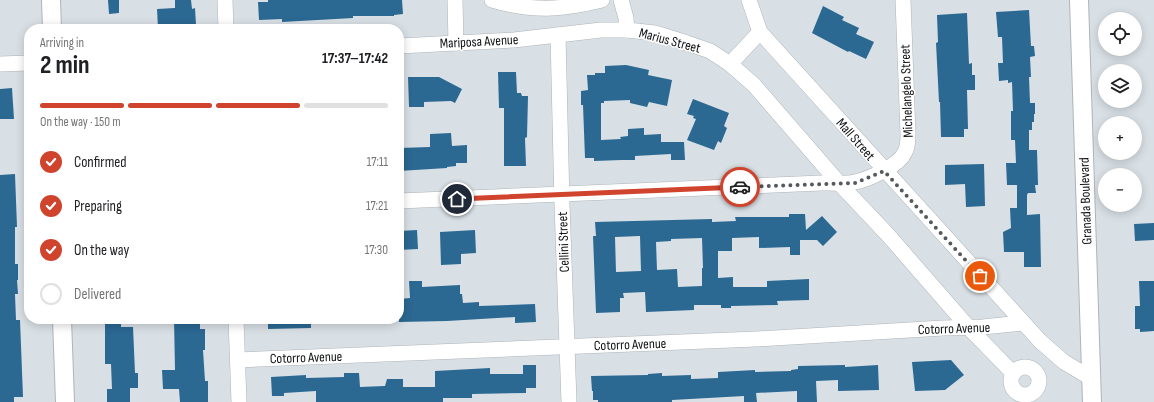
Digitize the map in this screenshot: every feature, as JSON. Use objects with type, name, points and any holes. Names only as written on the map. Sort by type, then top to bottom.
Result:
[{"type":"street","points":[[51,0],[52,24]]},
{"type":"street","points":[[225,0],[226,24]]},
{"type":"street","points":[[455,0],[456,43]]},
{"type":"street","points":[[492,0],[515,6],[542,9],[569,7],[602,0]]},
{"type":"street","points":[[621,0],[626,18],[627,30]]},
{"type":"street","points":[[749,0],[760,32],[730,64],[754,85],[838,182],[888,235],[969,328],[1013,373]]},
{"type":"street","name":"Michelangelo Street","points":[[404,201],[838,182],[855,183],[884,171],[903,157],[907,147],[908,139],[903,0]]},
{"type":"street","name":"Granada Boulevard","points":[[1079,0],[1092,402]]},
{"type":"street","name":"Marius Street","points":[[558,35],[601,30],[649,32],[710,52],[730,64]]},
{"type":"street","name":"Mall Street","points":[[760,32],[1022,323],[1064,362],[1091,378]]},
{"type":"street","name":"Mariposa Avenue","points":[[404,46],[514,40],[558,35]]},
{"type":"street","name":"Cellini Street","points":[[558,35],[569,402]]},
{"type":"street","points":[[0,64],[24,63]]},
{"type":"street","name":"Cotorro Avenue","points":[[238,360],[756,339],[943,328],[969,328],[1022,323]]},
{"type":"street","points":[[62,324],[65,402]]},
{"type":"street","points":[[236,324],[239,402]]},
{"type":"building","points":[[108,0],[119,0],[119,13],[109,14]]},
{"type":"building","points":[[175,0],[191,0],[192,9],[195,8],[196,24],[158,24],[157,9],[175,8]]},
{"type":"building","points":[[268,0],[402,0],[403,14],[394,16],[353,16],[353,18],[282,22],[282,19],[259,20],[258,2],[268,2]]},
{"type":"building","points":[[823,6],[844,17],[842,20],[859,28],[856,34],[874,42],[866,59],[849,51],[848,52],[812,33]]},
{"type":"building","points":[[1029,10],[1031,46],[1034,46],[1035,56],[1030,57],[1030,103],[1035,103],[1035,114],[1034,122],[1032,122],[1032,130],[1029,130],[1029,150],[1037,150],[1038,185],[1035,185],[1036,193],[1028,193],[1027,195],[1027,215],[1040,214],[1041,267],[1024,267],[1024,252],[1004,252],[1003,232],[1011,228],[1010,208],[1017,208],[1017,185],[1007,185],[1006,163],[1016,163],[1015,140],[1011,140],[1011,111],[1013,111],[1012,82],[1008,83],[1008,80],[999,81],[998,63],[1003,63],[1002,37],[998,37],[996,12]]},
{"type":"building","points":[[967,13],[969,64],[972,63],[972,75],[975,75],[975,90],[967,90],[968,129],[964,129],[964,137],[941,137],[936,43],[938,42],[937,15]]},
{"type":"building","points":[[626,65],[649,70],[648,75],[672,80],[667,106],[649,102],[647,107],[630,103],[630,100],[604,101],[604,103],[601,103],[601,140],[621,139],[620,137],[628,136],[628,129],[644,128],[644,135],[661,134],[661,142],[684,142],[685,160],[671,160],[671,154],[635,156],[635,160],[594,161],[594,158],[585,158],[581,91],[588,90],[587,75],[605,73],[605,66]]},
{"type":"building","points":[[498,72],[516,72],[517,93],[521,93],[522,96],[528,96],[527,137],[525,138],[526,166],[504,166],[504,108],[499,108]]},
{"type":"building","points":[[408,77],[439,77],[462,89],[455,103],[451,101],[424,102],[424,107],[409,107]]},
{"type":"building","points":[[12,88],[14,119],[0,119],[0,89]]},
{"type":"building","points":[[693,99],[729,113],[724,126],[727,128],[721,143],[718,141],[714,150],[687,140],[696,119],[693,118],[694,116],[687,114]]},
{"type":"building","points":[[451,133],[452,146],[467,145],[467,163],[456,163],[456,166],[447,168],[404,171],[404,148],[430,147],[430,134]]},
{"type":"building","points":[[984,164],[985,206],[966,207],[965,184],[945,185],[945,165]]},
{"type":"building","points":[[15,174],[17,227],[15,227],[15,264],[18,264],[18,294],[15,294],[16,320],[20,320],[23,397],[14,397],[14,402],[0,402],[0,175]]},
{"type":"building","points":[[789,214],[805,214],[806,230],[822,216],[837,232],[823,246],[817,240],[800,240],[800,255],[790,255],[790,247],[759,248],[759,237],[732,238],[732,251],[718,251],[718,278],[733,277],[733,287],[767,287],[767,281],[809,279],[809,300],[777,301],[778,305],[731,306],[731,308],[721,308],[721,305],[694,305],[694,310],[646,312],[645,292],[623,293],[624,298],[620,298],[620,312],[596,313],[593,236],[596,236],[595,222],[712,219],[712,222],[736,221],[735,217],[789,217]],"holes":[[[640,236],[641,271],[616,272],[615,237]],[[702,238],[702,286],[678,287],[677,269],[657,270],[656,242],[671,241],[671,239]]]},
{"type":"building","points":[[1154,223],[1154,240],[1135,241],[1134,224]]},
{"type":"building","points":[[417,230],[418,249],[404,250],[404,231]]},
{"type":"building","points":[[475,230],[476,253],[461,254],[461,264],[441,265],[440,232]]},
{"type":"building","points":[[409,281],[422,281],[422,287],[460,285],[460,294],[462,294],[463,303],[479,302],[479,306],[535,304],[536,322],[515,323],[515,317],[404,322],[404,299],[410,298]]},
{"type":"building","points":[[1139,281],[1154,281],[1154,331],[1140,332],[1140,329],[1135,329],[1135,306],[1140,306]]},
{"type":"building","points":[[105,324],[121,324],[121,327],[133,327],[135,373],[138,373],[138,388],[130,388],[130,402],[107,402],[107,389],[112,389],[111,364],[105,364]]},
{"type":"building","points":[[174,324],[200,324],[200,329],[205,329],[205,350],[203,350],[205,381],[208,381],[208,402],[180,402],[179,389],[163,389],[162,370],[175,370]]},
{"type":"building","points":[[268,324],[311,324],[311,328],[268,329]]},
{"type":"building","points":[[951,360],[964,375],[945,390],[915,391],[912,362]]},
{"type":"building","points":[[523,365],[536,365],[536,388],[526,388],[526,393],[472,394],[472,398],[443,398],[443,402],[316,402],[316,391],[284,393],[284,396],[272,396],[271,377],[306,375],[306,378],[344,377],[344,373],[359,373],[360,387],[385,386],[387,379],[403,379],[403,387],[435,387],[435,371],[490,368],[490,374],[523,374]]},
{"type":"building","points":[[845,365],[845,367],[878,365],[879,390],[838,391],[838,380],[816,381],[817,402],[797,402],[797,391],[756,393],[757,402],[744,402],[744,396],[672,400],[672,402],[598,402],[598,400],[593,400],[591,376],[648,375],[662,373],[662,376],[691,375],[691,379],[718,378],[718,372],[755,370],[755,372],[791,371],[798,369],[798,366]]},
{"type":"way so far","points":[[740,187],[838,182],[855,183],[884,171],[980,276]]},
{"type":"route","points":[[457,199],[740,187]]}]
